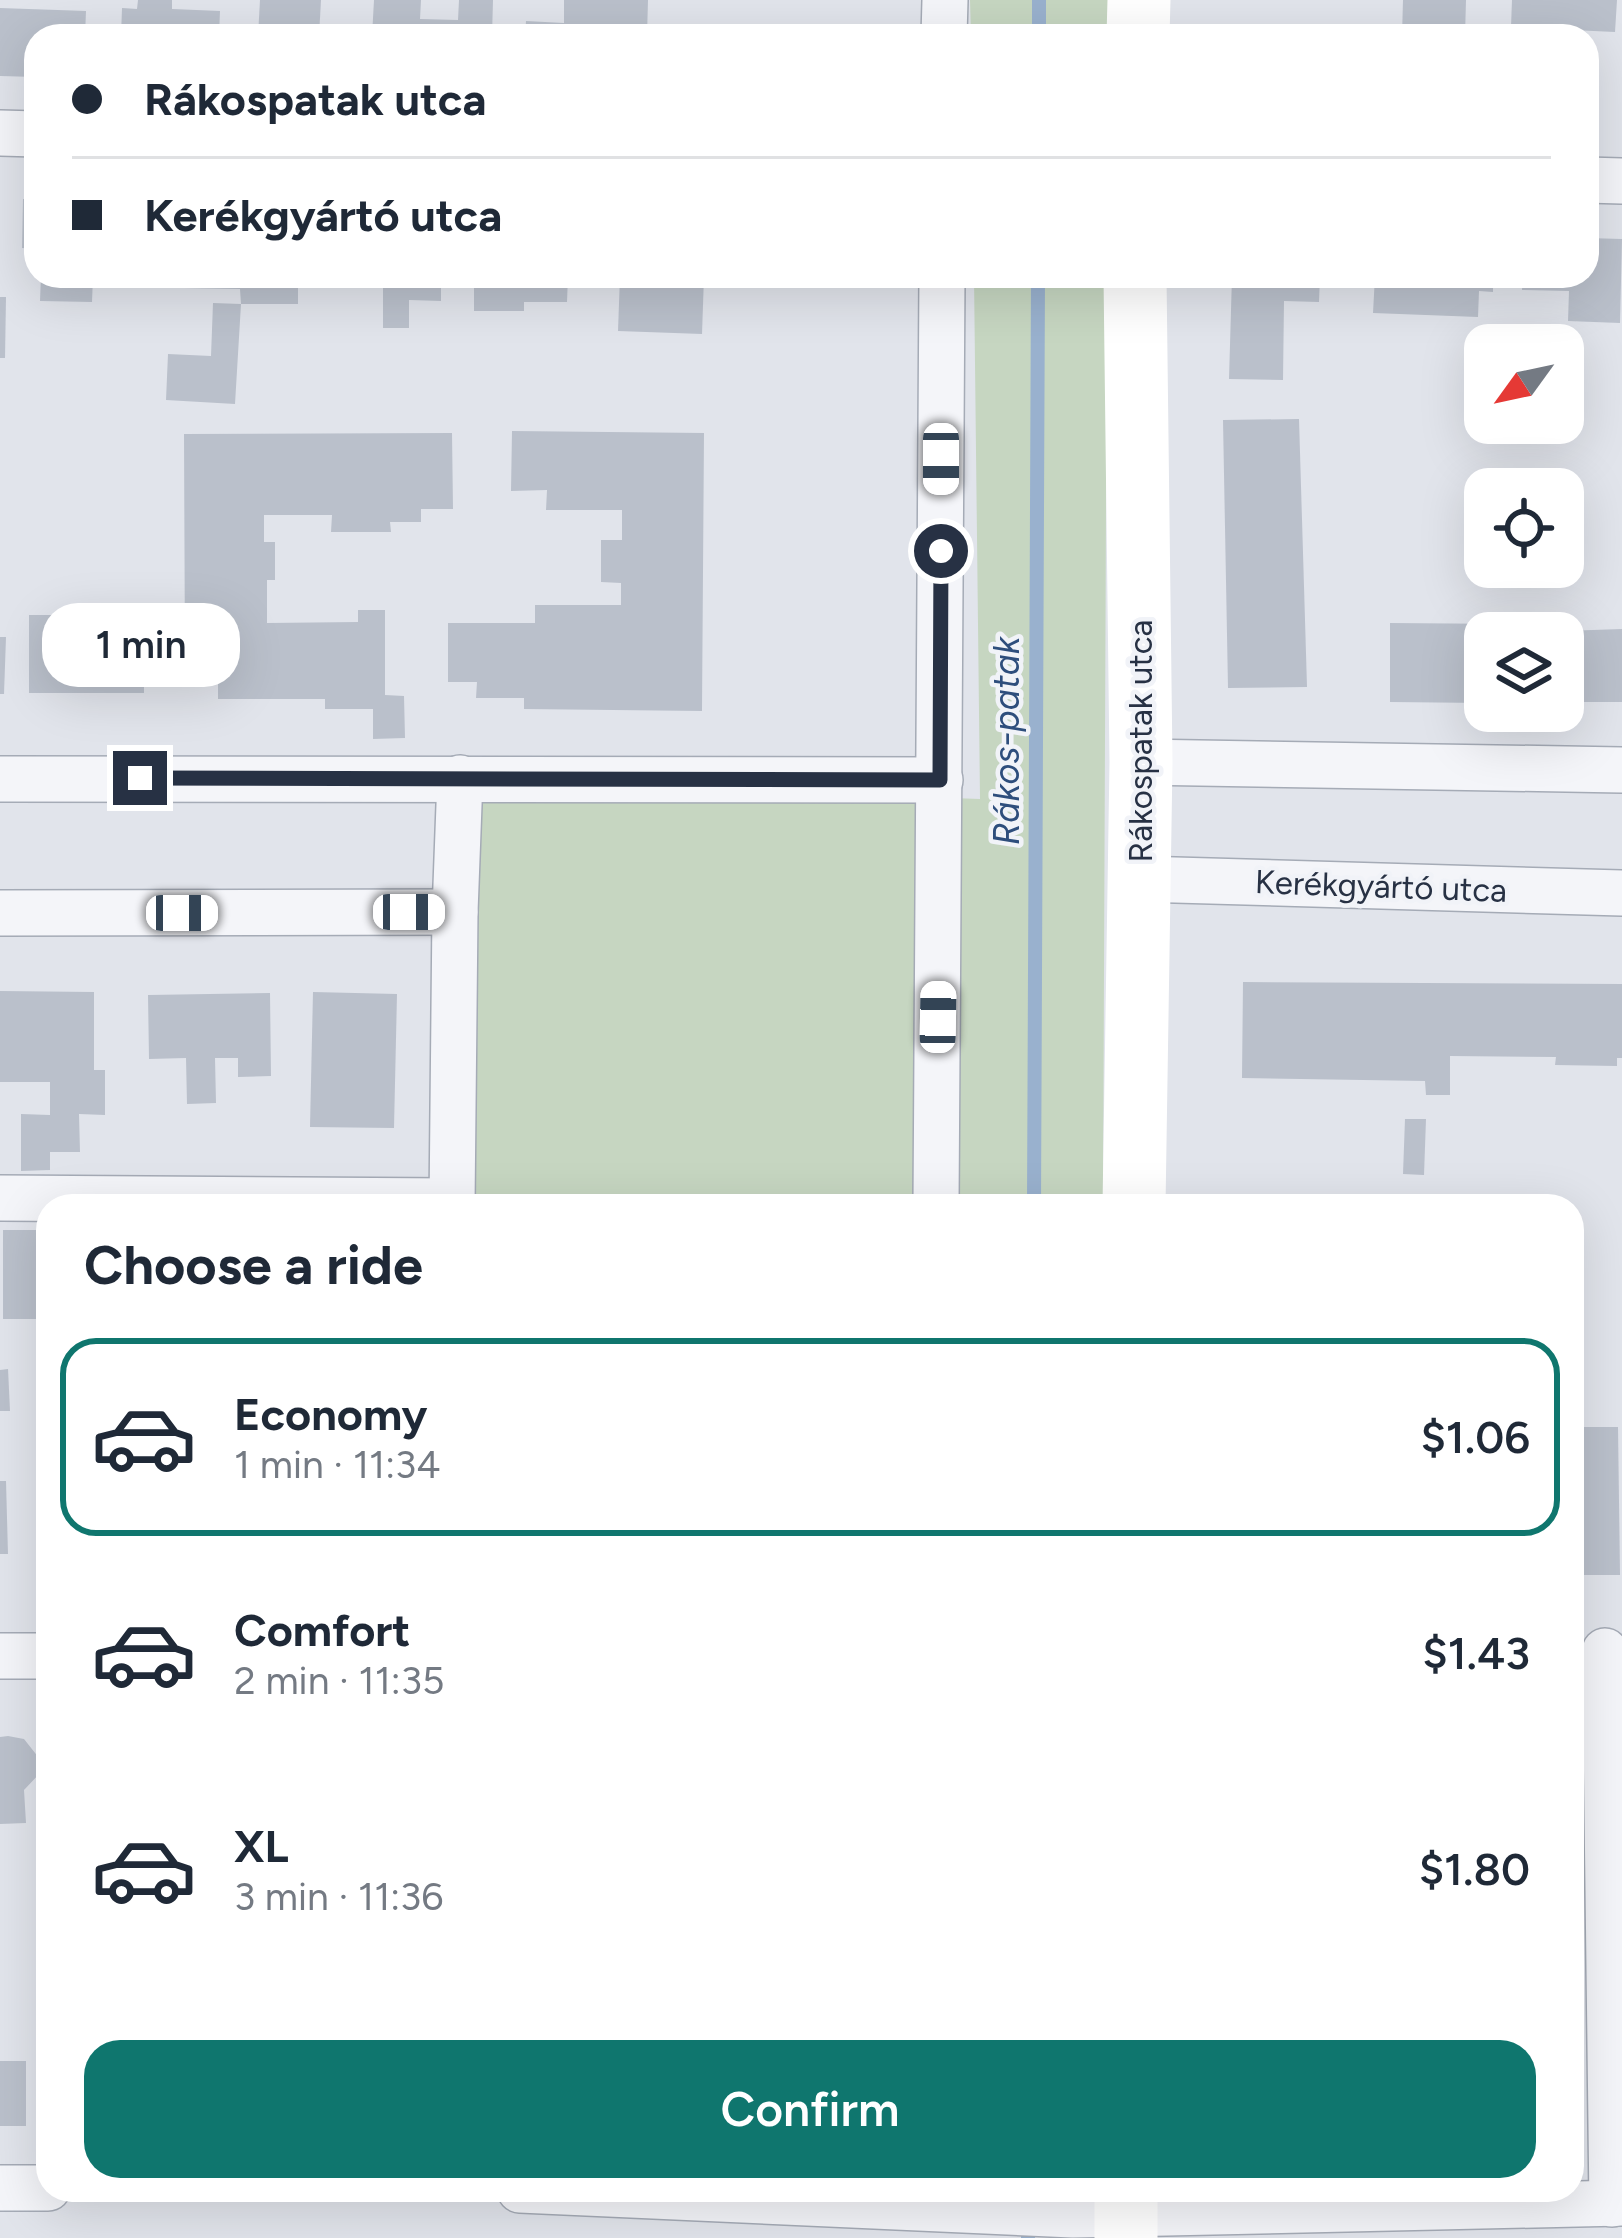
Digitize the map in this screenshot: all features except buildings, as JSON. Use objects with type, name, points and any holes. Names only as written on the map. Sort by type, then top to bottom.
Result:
[{"type":"street","points":[[936,1194],[942,288]]},
{"type":"street","name":"Rákospatak utca","points":[[1134,1194],[1142,762],[1136,288]]},
{"type":"street","points":[[1142,762],[1622,770]]},
{"type":"street","points":[[452,1194],[460,778]]},
{"type":"street","points":[[0,779],[940,780]]},
{"type":"street","name":"Kerékgyártó utca","points":[[1140,879],[1622,893]]},
{"type":"street","points":[[0,913],[454,912]]},
{"type":"street","points":[[0,1198],[36,1198]]},
{"type":"street","points":[[742,2202],[945,2213],[1113,2215],[1617,2204],[1600,1651]]},
{"type":"street","points":[[0,1656],[36,1656]]},
{"type":"street","points":[[0,2188],[36,2188]]},
{"type":"green space","points":[[970,0],[1109,0],[1109,24],[971,24]]},
{"type":"green space","points":[[974,288],[1107,288],[1103,1194],[433,1194],[442,780],[980,799]]},
{"type":"waterway","name":"Rákos-patak","points":[[1039,0],[1039,24]]},
{"type":"waterway","name":"Rákos-patak","points":[[1034,1194],[1038,288]]},
{"type":"waterway","name":"Rákos-patak","points":[[1028,2238],[1029,2202]]},
{"type":"route","points":[[140,778],[940,780],[941,551]]}]
